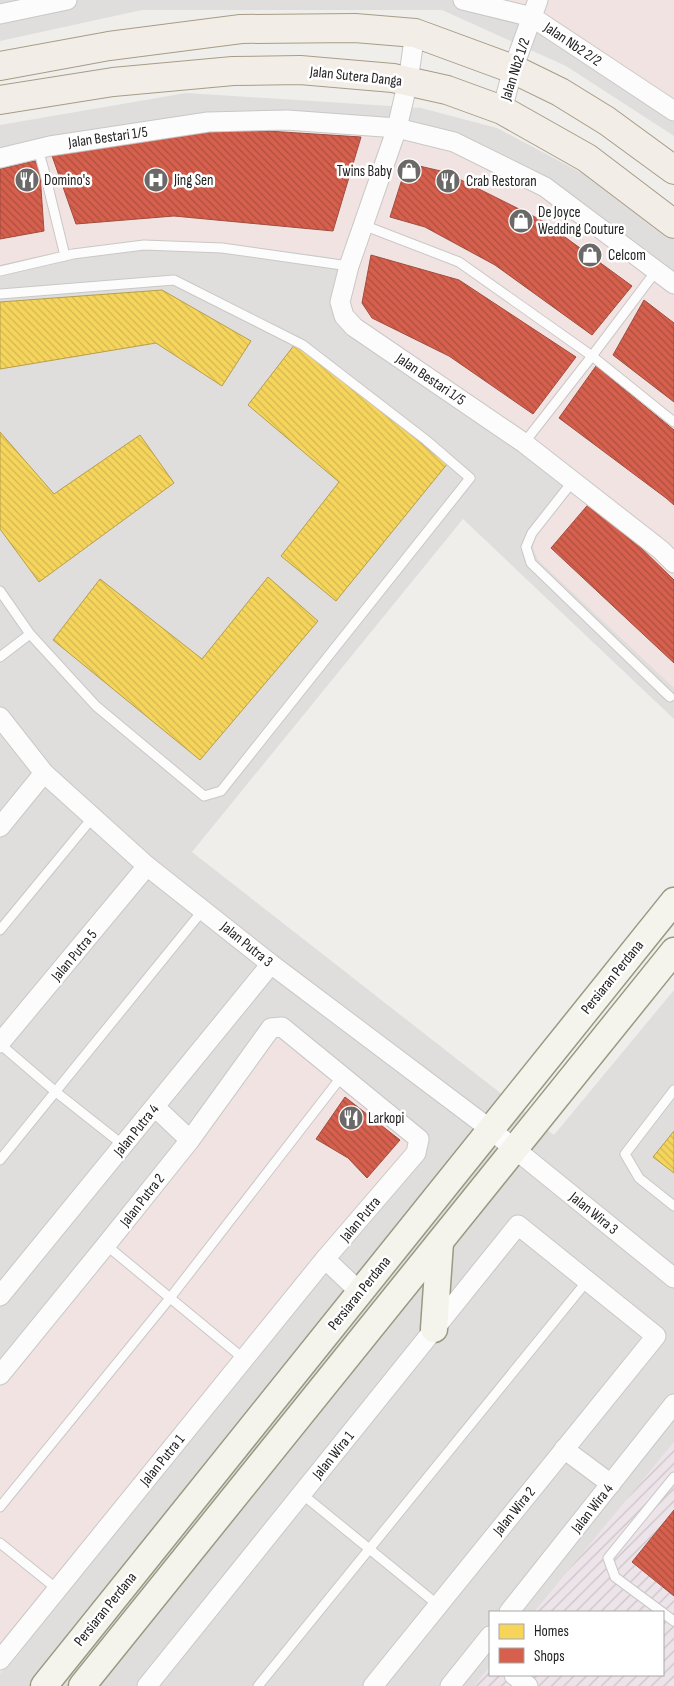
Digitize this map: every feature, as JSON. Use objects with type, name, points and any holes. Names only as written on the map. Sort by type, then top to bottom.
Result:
[{"type":"main road","points":[[0,66],[109,46],[241,29],[355,28],[415,33],[514,69],[560,92],[607,121],[674,169]]},
{"type":"main road","name":"Jalan Sutera Danga","points":[[0,100],[113,82],[233,71],[300,70],[393,78],[447,90],[502,110],[587,158],[674,224]]},
{"type":"main road","name":"Persiaran Perdana","points":[[44,1686],[674,900]]},
{"type":"main road","name":"Persiaran Perdana","points":[[82,1686],[674,951]]},
{"type":"main road","points":[[434,1329],[440,1242]]},
{"type":"street","name":"Jalan Nb2 2/2","points":[[463,0],[535,8],[674,111]]},
{"type":"street","points":[[0,14],[59,1]]},
{"type":"street","name":"Jalan Nb2 1/2","points":[[502,110],[535,8]]},
{"type":"street","points":[[397,128],[408,81],[415,33]]},
{"type":"street","name":"Jalan Bestari 1/5","points":[[0,158],[50,146],[208,122],[287,120],[397,128],[454,142],[545,187],[674,284]]},
{"type":"street","name":"Jalan Bestari 1/5","points":[[397,128],[349,266],[340,302],[344,316],[354,327],[524,443],[674,563]]},
{"type":"street","name":"Jalan Putra 3","points":[[0,717],[44,773],[148,866],[271,964],[515,1149]]},
{"type":"street","points":[[0,826],[44,773]]},
{"type":"street","name":"Jalan Putra 5","points":[[0,1044],[148,866]]},
{"type":"street","name":"Jalan Putra 4","points":[[0,1296],[271,964]]},
{"type":"street","name":"Jalan Putra 2","points":[[0,1375],[190,1140],[271,1028],[282,1027],[342,1076]]},
{"type":"street","name":"Jalan Putra","points":[[325,1259],[416,1153],[419,1139],[342,1076]]},
{"type":"street","points":[[155,1106],[190,1140]]},
{"type":"street","name":"Jalan Wira 3","points":[[515,1149],[674,1278]]},
{"type":"street","name":"Jalan Wira 1","points":[[147,1686],[518,1225],[587,1281]]},
{"type":"street","points":[[325,1259],[360,1292]]},
{"type":"street","name":"Jalan Putra 1","points":[[0,1660],[325,1259]]},
{"type":"street","name":"Jalan Wira 2","points":[[373,1686],[656,1336],[587,1281]]},
{"type":"street","name":"Jalan Wira 4","points":[[510,1611],[673,1409]]},
{"type":"street","points":[[564,1449],[611,1484]]},
{"type":"street","points":[[450,1686],[487,1646]]},
{"type":"street","points":[[515,1676],[528,1686]]},
{"type":"lane","points":[[38,149],[65,256]]},
{"type":"lane","points":[[363,226],[458,262],[592,356],[674,422]]},
{"type":"lane","points":[[0,271],[65,256],[144,245],[222,248],[349,266]]},
{"type":"lane","points":[[524,443],[656,271]]},
{"type":"lane","points":[[0,294],[174,280],[303,346],[426,440],[470,478],[221,791],[204,796],[96,706],[30,634],[0,591]]},
{"type":"lane","points":[[573,482],[532,532],[526,547],[531,563],[670,696]]},
{"type":"lane","points":[[0,657],[30,634]]},
{"type":"lane","points":[[0,930],[93,817]]},
{"type":"lane","points":[[0,1160],[204,910]]},
{"type":"lane","points":[[0,1044],[56,1092],[123,1145]]},
{"type":"lane","points":[[0,1507],[170,1298],[342,1076]]},
{"type":"lane","points":[[674,1090],[625,1154],[639,1178],[674,1206]]},
{"type":"lane","points":[[106,1245],[244,1359]]},
{"type":"lane","points":[[258,1686],[587,1281]]},
{"type":"lane","points":[[661,1611],[615,1577],[608,1558],[674,1476]]},
{"type":"lane","points":[[302,1494],[438,1605]]},
{"type":"lane","points":[[0,1543],[57,1589]]},
{"type":"shaded area","points":[[0,0],[674,0],[674,136],[566,66],[442,10],[142,10],[0,41]]},
{"type":"shaded area","points":[[494,0],[674,0],[674,102]]},
{"type":"shaded area","points":[[186,93],[421,108],[497,128],[597,181],[674,240],[674,719],[463,519],[192,852],[554,1135],[674,990],[674,1686],[0,1686],[0,125]]},
{"type":"shaded area","points":[[289,127],[388,135],[450,149],[542,194],[674,292],[674,688],[538,560],[533,548],[536,536],[582,479],[365,326],[353,314],[348,303],[356,264],[328,257],[222,243],[141,240],[73,249],[0,265],[0,166],[45,155],[220,129]]},
{"type":"shaded area","points":[[267,1022],[426,1135],[301,1301],[0,1674],[0,1363],[169,1155]]},
{"type":"shaded area","points":[[674,1442],[674,1686],[474,1686],[489,1667],[489,1676],[664,1676],[664,1611],[535,1611]]},
{"type":"building: Homes","points":[[162,290],[251,341],[222,386],[156,343],[0,369],[0,302]]},
{"type":"building: Homes","points":[[295,344],[448,463],[336,601],[281,556],[339,482],[248,405]]},
{"type":"building: Homes","points":[[0,432],[54,494],[140,435],[174,483],[39,582],[0,529]]},
{"type":"building: Homes","points":[[268,577],[318,621],[200,760],[53,640],[100,579],[202,659]]},
{"type":"building: Homes","points":[[674,1131],[674,1173],[653,1157]]},
{"type":"building: Shops","points":[[220,128],[361,137],[333,231],[174,216],[76,224],[50,150]]},
{"type":"building: Shops","points":[[39,160],[44,231],[0,239],[0,169]]},
{"type":"building: Shops","points":[[415,165],[445,172],[543,221],[632,286],[592,335],[495,265],[425,227],[390,217],[403,176]]},
{"type":"building: Shops","points":[[371,255],[459,280],[576,357],[533,414],[449,356],[372,318],[362,303]]},
{"type":"building: Shops","points":[[644,300],[674,323],[674,402],[613,355]]},
{"type":"building: Shops","points":[[596,366],[674,430],[674,505],[559,418]]},
{"type":"building: Shops","points":[[592,500],[674,580],[674,663],[551,548]]},
{"type":"building: Shops","name":"Larkopi","points":[[345,1097],[400,1140],[367,1178],[348,1158],[316,1139]]},
{"type":"building: Shops","points":[[674,1510],[674,1596],[632,1562]]},
{"type":"place","name":"Twins Baby","points":[[409,171]]},
{"type":"place","name":"Domino's","points":[[27,180]]},
{"type":"place","name":"Jing Sen","points":[[156,180]]},
{"type":"place","name":"Crab Restoran","points":[[448,181]]},
{"type":"place","name":"De Joyce Wedding Couture","points":[[521,221]]},
{"type":"place","name":"Celcom","points":[[590,255]]},
{"type":"place","name":"Larkopi","points":[[351,1118]]}]
